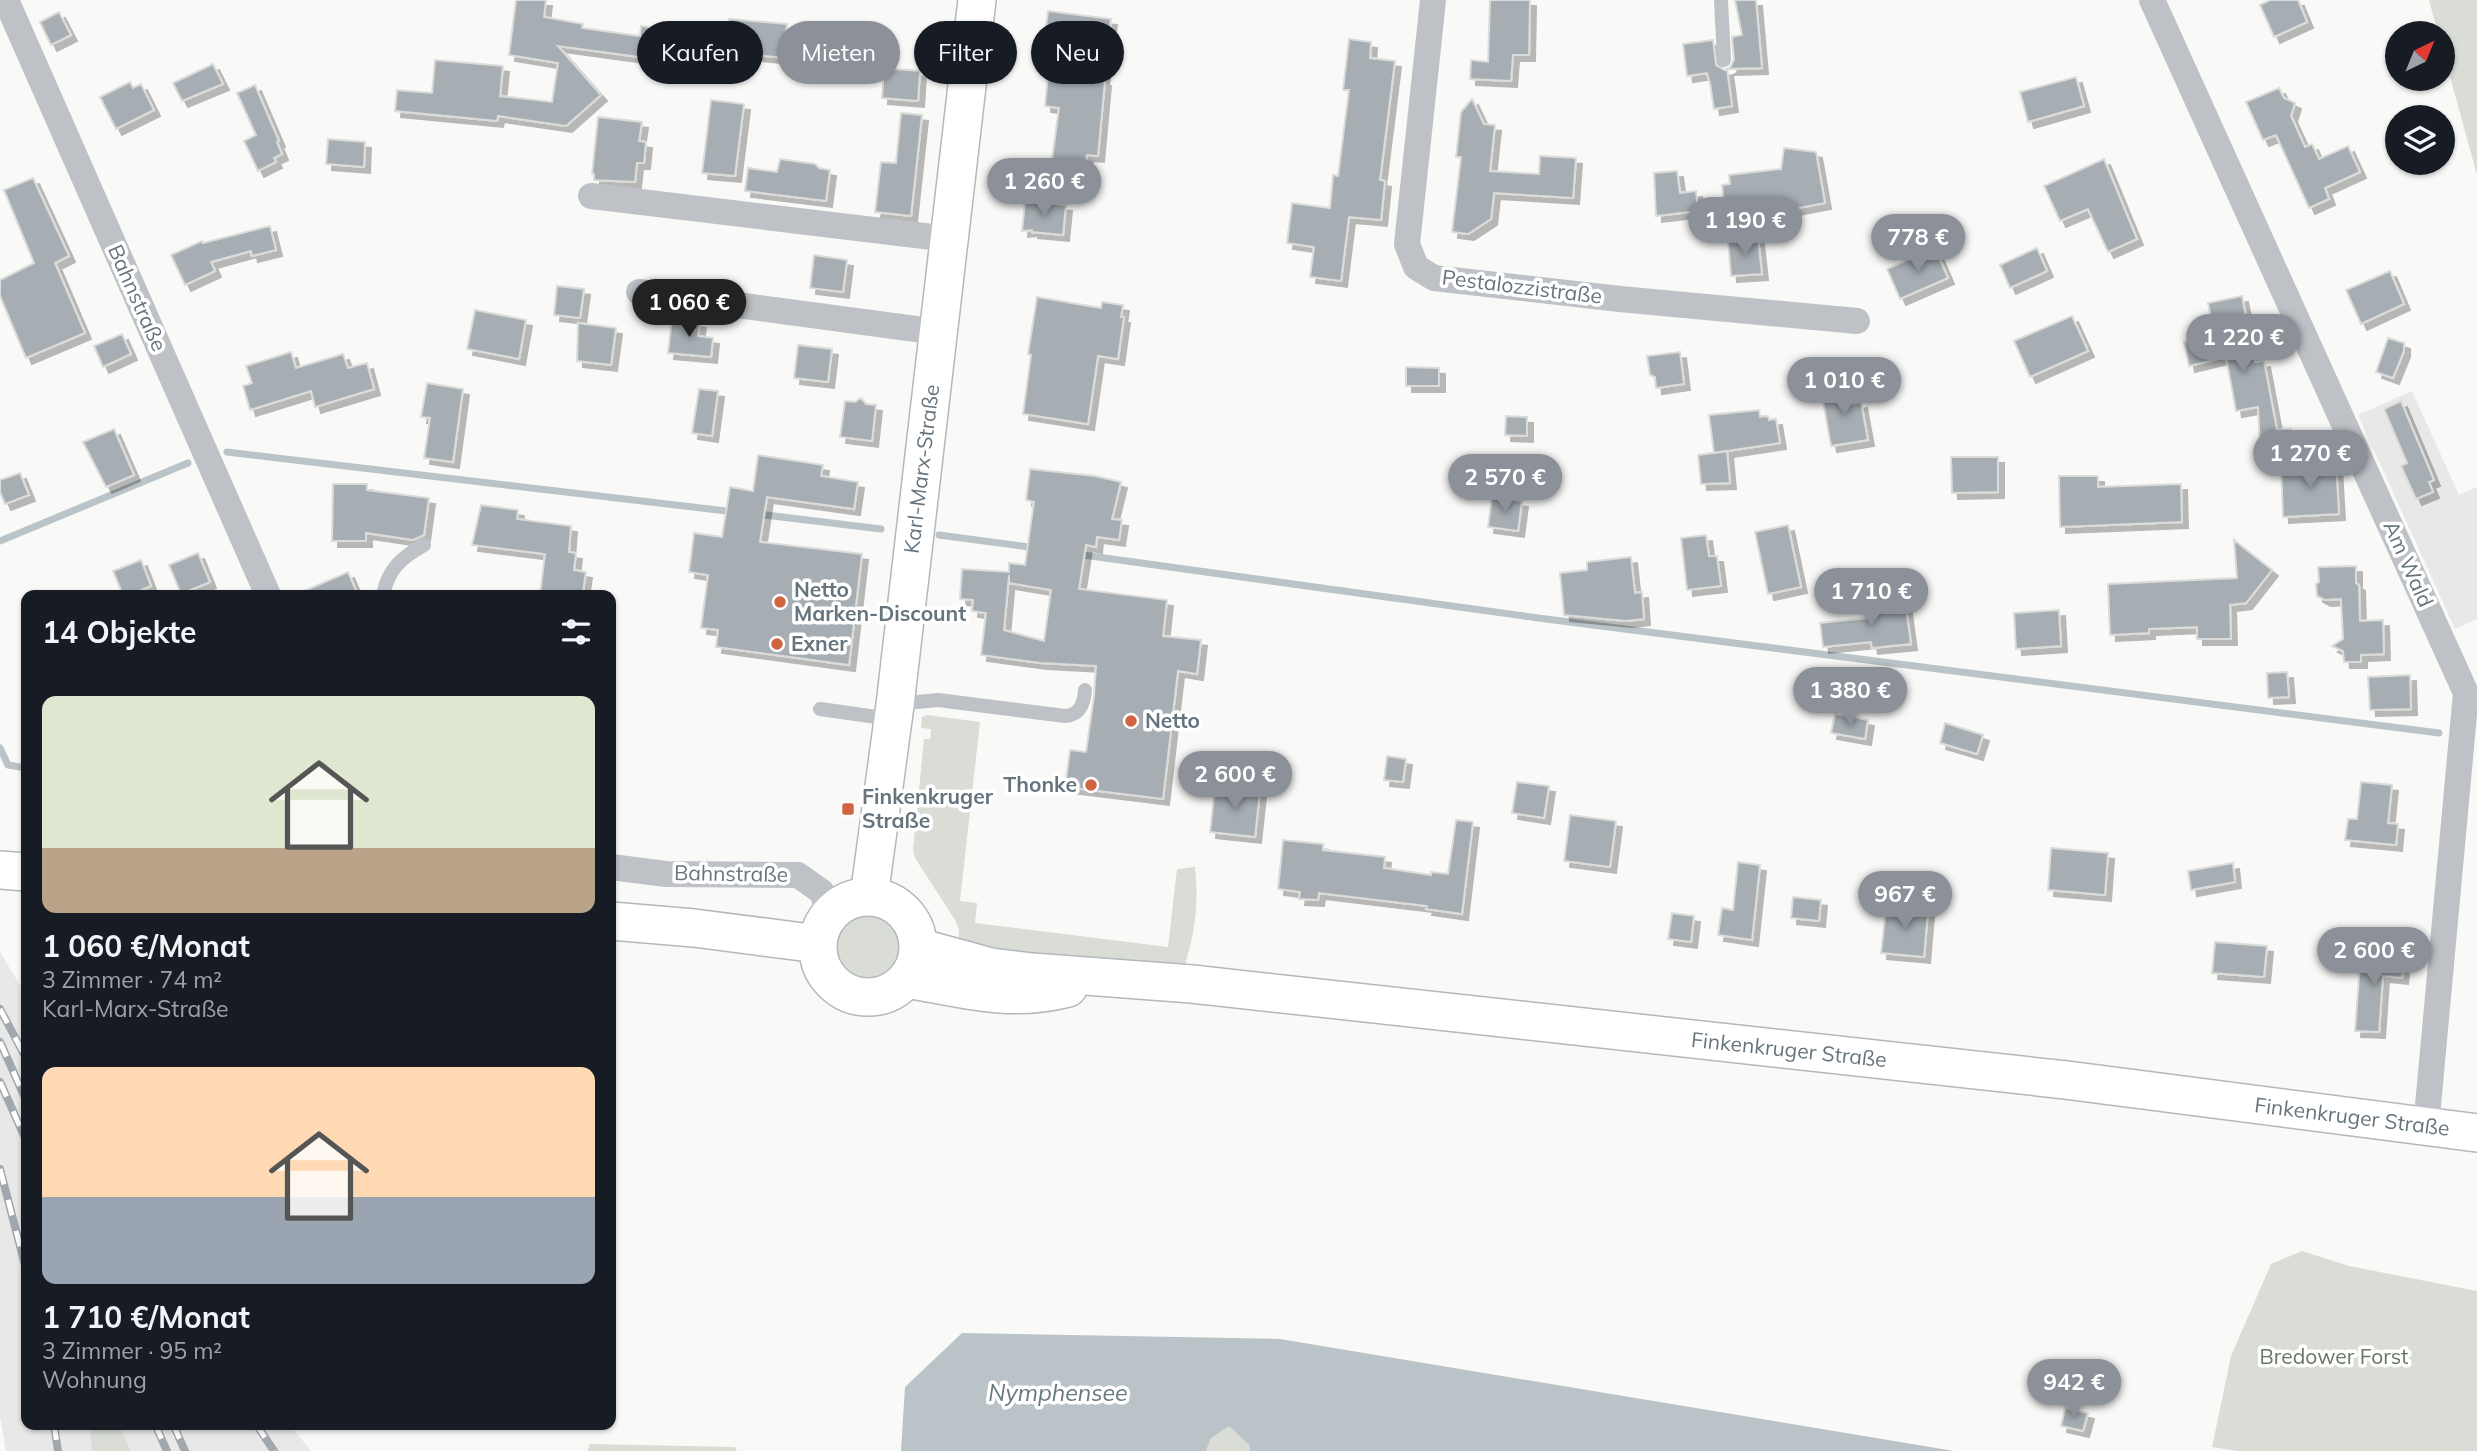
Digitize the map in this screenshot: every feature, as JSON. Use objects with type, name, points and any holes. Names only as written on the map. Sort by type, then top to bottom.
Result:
[{"type":"main road","name":"Karl-Marx-Straße","points":[[869,897],[977,0]]},
{"type":"main road","points":[[0,870],[21,872]]},
{"type":"main road","points":[[869,897],[893,904],[911,922],[912,963],[891,992],[882,996],[862,997],[849,994],[829,979],[822,969],[824,929],[848,902],[869,897]]},
{"type":"main road","points":[[616,922],[694,928],[824,929]]},
{"type":"main road","name":"Finkenkruger Straße","points":[[912,963],[1000,996],[1028,996],[1065,989],[1100,977],[1205,986],[2066,1080],[2477,1133]]},
{"type":"street","name":"Bahnstraße","points":[[6,0],[266,590]]},
{"type":"street","name":"Pestalozzistraße","points":[[1433,0],[1407,244],[1416,267],[1434,278],[1458,281],[1857,321]]},
{"type":"street","name":"Am Wald","points":[[2152,0],[2466,693],[2426,1127]]},
{"type":"street","points":[[591,196],[949,239]]},
{"type":"street","points":[[639,292],[938,332]]},
{"type":"street","name":"Bahnstraße","points":[[616,868],[666,874],[798,876],[822,892],[824,929]]},
{"type":"lane","points":[[1721,0],[1724,60]]},
{"type":"lane","points":[[385,590],[391,571],[402,557],[424,545]]},
{"type":"lane","points":[[820,709],[893,712],[937,700],[1065,716],[1073,715],[1081,708],[1085,690]]},
{"type":"shaded area","points":[[2412,391],[2459,495],[2477,487],[2477,619],[2455,629],[2358,415]]},
{"type":"shaded area","points":[[0,952],[21,987],[21,1430],[90,1430],[92,1451],[6,1451],[0,1416]]},
{"type":"shaded area","points":[[121,1430],[294,1430],[311,1451],[131,1451]]},
{"type":"green space","points":[[2429,0],[2477,0],[2477,175],[2454,91],[2455,21],[2435,21]]},
{"type":"green space","points":[[927,715],[980,722],[960,901],[977,903],[975,923],[1168,947],[1177,869],[1195,867],[1195,920],[1183,972],[958,948],[959,930],[955,920],[915,858],[913,850],[924,739],[930,739],[931,729],[921,728],[922,717]]},
{"type":"green space","points":[[866,909],[880,912],[893,920],[901,933],[904,947],[901,961],[893,974],[880,982],[866,985],[852,982],[839,974],[831,961],[828,947],[831,933],[839,920],[852,912]]},
{"type":"green space","name":"Bredower Forst","points":[[2302,1251],[2349,1266],[2477,1291],[2477,1451],[2237,1451],[2212,1447],[2231,1356],[2271,1264]]},
{"type":"green space","points":[[1229,1425],[1249,1445],[1250,1451],[1206,1451],[1211,1438]]},
{"type":"green space","points":[[90,1430],[121,1430],[131,1451],[92,1451]]},
{"type":"green space","points":[[590,1444],[735,1447],[737,1451],[587,1451]]},
{"type":"water","name":"Nymphensee","points":[[962,1333],[1280,1339],[1954,1451],[1250,1451],[1249,1445],[1229,1426],[1211,1438],[1206,1451],[901,1451],[905,1387]]},
{"type":"building","points":[[516,0],[546,0],[544,17],[583,24],[582,28],[637,36],[637,57],[558,46],[601,95],[566,126],[498,116],[497,121],[395,111],[397,90],[432,93],[435,60],[503,66],[500,96],[552,102],[558,63],[509,55]]},
{"type":"building","points":[[1490,0],[1530,0],[1529,55],[1513,55],[1511,81],[1470,79],[1471,60],[1488,62]]},
{"type":"building","points":[[1735,0],[1756,0],[1762,68],[1727,69],[1734,60],[1732,37],[1742,35]]},
{"type":"building","points":[[2270,0],[2298,0],[2307,22],[2274,37],[2260,5]]},
{"type":"building","points":[[1048,11],[1111,19],[1111,21],[1047,21]]},
{"type":"building","points":[[59,12],[71,35],[51,45],[40,22]]},
{"type":"building","points":[[763,22],[777,23],[777,57],[763,56]]},
{"type":"building","points":[[1349,39],[1371,42],[1370,58],[1395,61],[1380,180],[1385,181],[1381,220],[1349,217],[1341,281],[1310,277],[1314,247],[1287,243],[1292,203],[1330,208],[1333,175],[1338,176],[1349,90],[1343,90]]},
{"type":"building","points":[[1713,40],[1716,65],[1727,69],[1732,106],[1714,109],[1707,73],[1687,76],[1683,44]]},
{"type":"building","points":[[213,64],[223,84],[182,101],[173,83]]},
{"type":"building","points":[[900,69],[914,70],[914,84],[919,84],[918,101],[882,98],[883,84],[900,84]]},
{"type":"building","points":[[2076,77],[2084,106],[2028,122],[2020,92]]},
{"type":"building","points":[[130,82],[133,88],[141,84],[154,110],[116,129],[100,97]]},
{"type":"building","points":[[1047,84],[1105,84],[1098,156],[1087,155],[1085,164],[1052,160],[1059,108],[1045,106]]},
{"type":"building","points":[[255,85],[282,154],[274,158],[276,162],[258,171],[244,141],[256,135],[237,93]]},
{"type":"building","points":[[2279,88],[2284,98],[2295,103],[2291,116],[2305,147],[2312,144],[2319,159],[2348,146],[2360,172],[2325,188],[2329,199],[2309,208],[2276,135],[2263,140],[2246,102]]},
{"type":"building","points":[[1472,99],[1484,124],[1495,125],[1490,171],[1539,174],[1540,156],[1576,158],[1573,198],[1494,193],[1491,219],[1468,234],[1452,232],[1461,157],[1456,157],[1461,112]]},
{"type":"building","points":[[711,100],[744,104],[735,176],[702,173]]},
{"type":"building","points":[[901,113],[922,115],[911,216],[875,212],[881,162],[896,163]]},
{"type":"building","points":[[598,117],[642,122],[639,141],[646,142],[644,163],[637,163],[635,182],[594,180],[592,174]]},
{"type":"building","points":[[328,139],[365,142],[364,167],[326,164]]},
{"type":"building","points":[[1784,148],[1816,152],[1825,203],[1756,216],[1754,200],[1724,204],[1722,185],[1730,184],[1729,175],[1781,169]]},
{"type":"building","points":[[780,159],[815,164],[819,168],[830,170],[826,201],[745,191],[748,168],[777,172]]},
{"type":"building","points":[[2104,159],[2137,239],[2108,252],[2088,209],[2060,221],[2044,186]]},
{"type":"building","points":[[1677,171],[1680,193],[1696,191],[1698,211],[1656,216],[1654,173]]},
{"type":"building","points":[[33,178],[69,256],[55,263],[85,333],[26,358],[0,296],[0,280],[34,263],[4,190]]},
{"type":"building","points":[[1025,202],[1066,205],[1063,235],[1022,231]]},
{"type":"building","points":[[270,226],[276,250],[252,256],[251,251],[211,262],[215,271],[185,285],[171,255],[202,241],[203,243]]},
{"type":"building","points":[[1758,238],[1762,274],[1731,276],[1728,241]]},
{"type":"building","points":[[1935,248],[1948,278],[1900,299],[1887,269]]},
{"type":"building","points":[[2037,248],[2047,271],[2010,288],[2000,265]]},
{"type":"building","points":[[814,255],[847,260],[843,292],[810,288]]},
{"type":"building","points":[[2390,271],[2404,304],[2361,324],[2346,290]]},
{"type":"building","points":[[557,286],[584,289],[580,318],[554,315]]},
{"type":"building","points":[[2242,296],[2255,362],[2264,361],[2277,430],[2291,429],[2292,461],[2261,463],[2258,407],[2236,411],[2226,357],[2189,366],[2184,342],[2215,337],[2208,303]]},
{"type":"building","points":[[1037,297],[1101,308],[1102,302],[1123,305],[1121,317],[1124,317],[1118,359],[1098,356],[1088,424],[1023,414],[1031,355],[1028,354]]},
{"type":"building","points":[[475,310],[526,320],[519,359],[467,349]]},
{"type":"building","points":[[2072,316],[2088,351],[2030,377],[2014,341]]},
{"type":"building","points":[[672,318],[700,322],[698,336],[713,338],[711,357],[668,353]]},
{"type":"building","points":[[578,323],[616,328],[611,365],[577,361]]},
{"type":"building","points":[[122,334],[131,354],[103,367],[94,346]]},
{"type":"building","points":[[2388,338],[2404,343],[2404,351],[2393,378],[2376,372]]},
{"type":"building","points":[[798,345],[832,349],[828,382],[794,378]]},
{"type":"building","points":[[291,352],[296,368],[343,354],[348,368],[367,363],[374,389],[315,407],[311,391],[250,410],[243,386],[252,383],[246,366]]},
{"type":"building","points":[[1680,352],[1684,384],[1656,388],[1655,377],[1650,375],[1647,356]]},
{"type":"building","points":[[1406,367],[1439,368],[1439,386],[1406,386]]},
{"type":"building","points":[[427,383],[463,389],[453,462],[424,458],[430,418],[421,417]]},
{"type":"building","points":[[1850,385],[1853,404],[1861,402],[1868,440],[1831,446],[1821,390]]},
{"type":"building","points":[[699,389],[718,391],[712,436],[692,433]]},
{"type":"building","points":[[861,398],[866,404],[876,405],[872,441],[840,437],[845,401],[855,402]]},
{"type":"building","points":[[2401,401],[2434,480],[2429,482],[2433,492],[2416,499],[2401,466],[2407,463],[2384,409]]},
{"type":"building","points":[[1759,410],[1760,417],[1776,419],[1780,443],[1714,453],[1709,415]]},
{"type":"building","points":[[1506,416],[1527,417],[1527,436],[1505,435]]},
{"type":"building","points":[[114,429],[134,475],[106,487],[83,442]]},
{"type":"building","points":[[1727,451],[1730,483],[1701,484],[1698,455]]},
{"type":"building","name":"Netto Marken-Discount","points":[[758,455],[823,465],[821,476],[858,482],[854,509],[767,497],[760,542],[862,554],[849,665],[716,647],[718,630],[701,628],[708,575],[689,572],[694,533],[722,537],[730,487],[753,491]]},
{"type":"building","points":[[1951,457],[1998,457],[1998,492],[1952,493]]},
{"type":"building","points":[[2336,463],[2339,514],[2283,517],[2281,466]]},
{"type":"building","points":[[1030,469],[1095,476],[1121,482],[1112,519],[1122,520],[1119,540],[1097,537],[1096,547],[1086,545],[1079,589],[1167,600],[1163,636],[1201,640],[1197,674],[1178,671],[1163,799],[1065,787],[1070,750],[1086,752],[1096,666],[1041,663],[981,655],[986,613],[972,611],[973,600],[960,599],[962,569],[1009,572],[1009,563],[1025,565],[1034,502],[1026,500]],"holes":[[[1009,575],[1009,583],[1051,590],[1044,641],[1004,630]]]},
{"type":"building","points":[[20,473],[29,495],[5,504],[0,492],[0,480]]},
{"type":"building","points":[[2059,476],[2098,476],[2098,487],[2181,484],[2182,522],[2060,527]]},
{"type":"building","points":[[333,484],[367,484],[367,490],[429,498],[424,535],[413,540],[366,533],[366,541],[332,541]]},
{"type":"building","points":[[1492,497],[1522,501],[1518,531],[1488,527]]},
{"type":"building","points":[[481,505],[518,510],[517,519],[571,526],[569,552],[576,553],[574,570],[586,572],[583,590],[541,590],[545,554],[472,545]]},
{"type":"building","points":[[1788,525],[1801,587],[1768,594],[1755,532]]},
{"type":"building","points":[[1706,535],[1709,556],[1717,556],[1721,586],[1687,590],[1681,538]]},
{"type":"building","points":[[2234,540],[2272,570],[2246,603],[2230,605],[2231,639],[2197,639],[2197,627],[2149,629],[2149,633],[2110,635],[2108,584],[2237,578]]},
{"type":"building","points":[[198,553],[210,582],[191,590],[179,590],[169,565]]},
{"type":"building","points":[[1631,557],[1635,593],[1642,592],[1644,619],[1626,621],[1564,615],[1560,573],[1587,570],[1587,562]]},
{"type":"building","points":[[141,560],[151,586],[142,590],[121,590],[113,571]]},
{"type":"building","points":[[2356,566],[2360,621],[2383,620],[2384,654],[2361,655],[2361,662],[2344,662],[2343,651],[2332,646],[2343,639],[2341,599],[2325,600],[2317,596],[2318,567]]},
{"type":"building","points":[[348,572],[356,590],[307,590]]},
{"type":"building","points":[[1905,601],[1911,644],[1872,648],[1871,642],[1823,647],[1820,623],[1868,618],[1866,606]]},
{"type":"building","points":[[2059,610],[2061,646],[2016,649],[2014,613]]},
{"type":"building","points":[[2287,672],[2289,697],[2268,698],[2267,673]]},
{"type":"building","points":[[2410,675],[2411,709],[2370,710],[2368,677]]},
{"type":"building","points":[[1835,714],[1868,720],[1865,739],[1831,733]]},
{"type":"building","points":[[1945,723],[1983,735],[1977,754],[1940,743]]},
{"type":"building","points":[[1387,756],[1406,759],[1403,782],[1384,780]]},
{"type":"building","points":[[1517,782],[1549,786],[1544,818],[1512,813]]},
{"type":"building","points":[[2361,782],[2392,785],[2388,823],[2398,824],[2396,845],[2345,840],[2348,819],[2357,819]]},
{"type":"building","points":[[1215,786],[1260,791],[1255,837],[1210,832]]},
{"type":"building","points":[[1570,815],[1616,821],[1610,867],[1564,861]]},
{"type":"building","points":[[1456,820],[1473,822],[1462,914],[1426,909],[1427,906],[1319,893],[1318,900],[1299,899],[1300,892],[1278,889],[1283,840],[1323,844],[1323,850],[1385,857],[1384,868],[1431,875],[1431,872],[1448,874]]},
{"type":"building","points":[[2051,848],[2108,853],[2105,895],[2048,890]]},
{"type":"building","points":[[1738,862],[1760,865],[1752,940],[1718,935],[1722,908],[1733,910]]},
{"type":"building","points":[[2233,863],[2235,882],[2191,890],[2188,871]]},
{"type":"building","points":[[1793,897],[1821,900],[1819,921],[1791,918]]},
{"type":"building","points":[[1893,904],[1924,907],[1923,910],[1928,911],[1924,957],[1881,953],[1886,908],[1893,909]]},
{"type":"building","points":[[1672,913],[1694,916],[1691,942],[1668,939]]},
{"type":"building","points":[[2215,942],[2267,946],[2264,977],[2212,973]]},
{"type":"building","points":[[2361,950],[2392,952],[2391,957],[2404,958],[2402,978],[2383,976],[2379,1032],[2355,1031]]},
{"type":"building","points":[[2065,1408],[2088,1413],[2083,1431],[2061,1426]]},
{"type":"waterway","points":[[227,452],[735,512]]},
{"type":"waterway","points":[[0,541],[188,463]]},
{"type":"waterway","points":[[757,514],[881,529]]},
{"type":"waterway","points":[[939,535],[1036,548]]},
{"type":"waterway","points":[[1076,554],[1538,618],[2439,733]]},
{"type":"waterway","points":[[0,748],[8,765],[21,767]]},
{"type":"railway","points":[[0,1009],[21,1049]]},
{"type":"railway","points":[[0,1042],[21,1089]]},
{"type":"railway","points":[[0,1082],[21,1129]]},
{"type":"railway","points":[[0,1169],[21,1250]]},
{"type":"railway","points":[[55,1430],[58,1451]]},
{"type":"railway","points":[[158,1430],[167,1451]]},
{"type":"railway","points":[[176,1430],[185,1451]]},
{"type":"railway","points":[[260,1430],[274,1451]]},
{"type":"place","name":"Netto Marken-Discount","points":[[780,602]]},
{"type":"place","name":"Exner","points":[[777,644]]},
{"type":"place","name":"Netto","points":[[1131,721]]},
{"type":"place","name":"Thonke","points":[[1091,785]]},
{"type":"place","name":"Finkenkruger Straße","points":[[848,809]]}]
